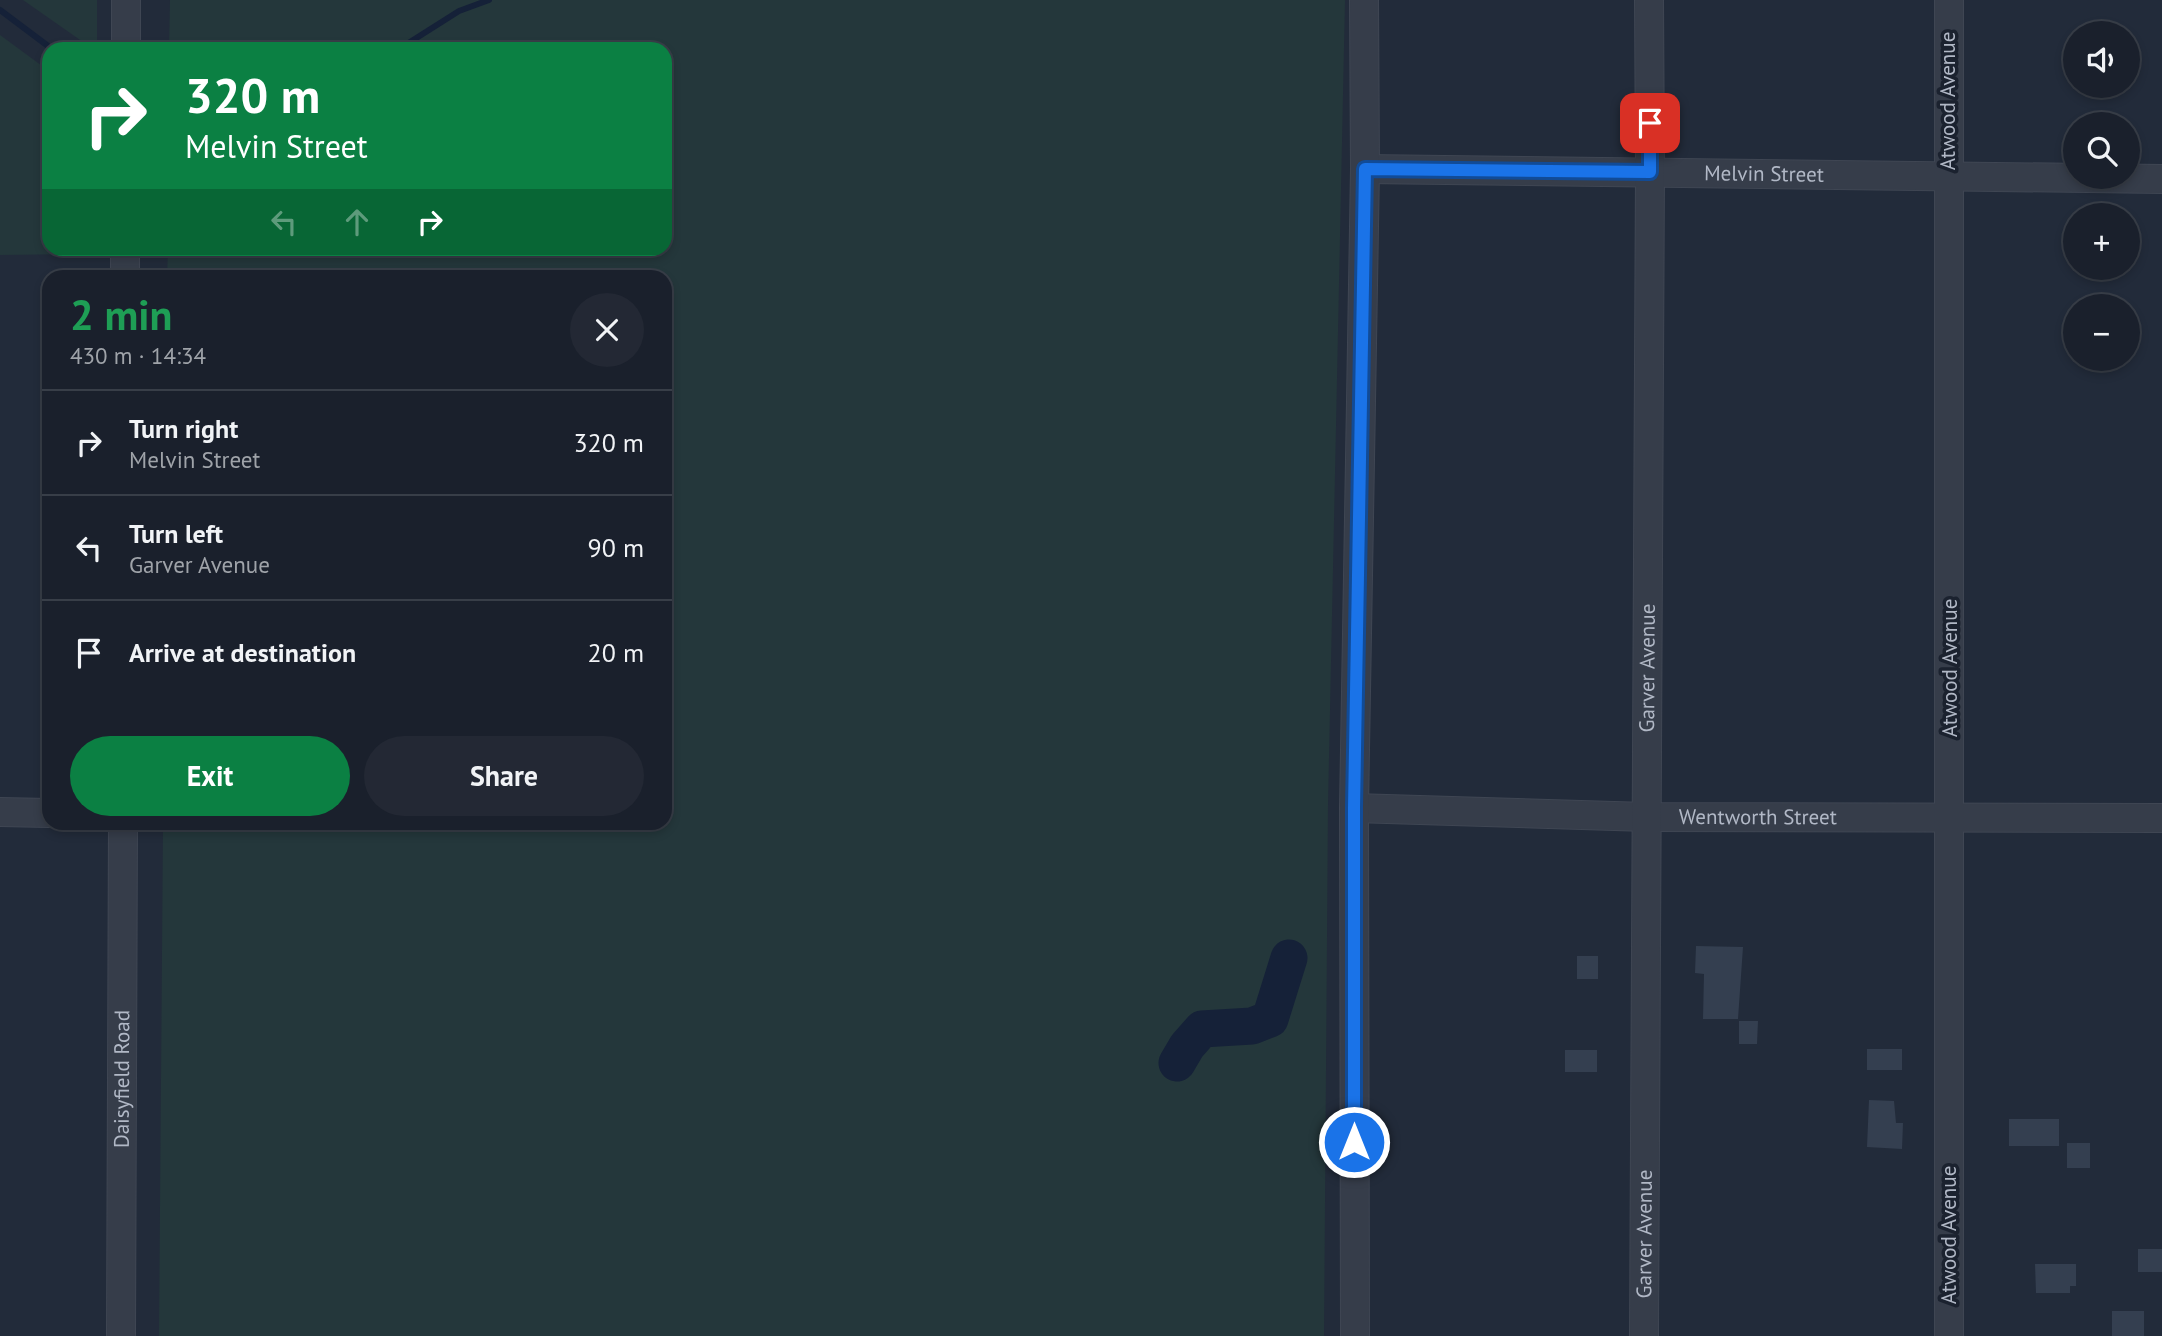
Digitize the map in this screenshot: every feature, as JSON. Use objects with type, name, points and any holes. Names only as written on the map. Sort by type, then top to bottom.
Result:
[{"type":"street","points":[[126,0],[126,42]]},
{"type":"street","points":[[1355,1336],[1354,808],[1365,169],[1364,0]]},
{"type":"street","name":"Garver Avenue","points":[[1644,1336],[1649,0]]},
{"type":"street","name":"Atwood Avenue","points":[[1949,0],[1949,1336]]},
{"type":"street","name":"Melvin Street","points":[[1365,169],[2162,179]]},
{"type":"street","name":"Wentworth Street","points":[[1354,808],[1647,817],[2162,818]]},
{"type":"street","points":[[0,812],[42,813]]},
{"type":"street","name":"Daisyfield Road","points":[[121,1336],[123,830]]},
{"type":"green space","points":[[23,0],[97,0],[97,42],[83,42]]},
{"type":"green space","points":[[170,0],[1345,0],[1328,805],[1324,1336],[159,1336],[163,830],[672,830],[672,270],[167,270],[168,256],[672,256],[672,42],[169,42]]},
{"type":"green space","points":[[0,35],[42,66],[42,254],[0,255]]},
{"type":"building","points":[[1696,946],[1743,947],[1738,1019],[1703,1019],[1704,974],[1695,973]]},
{"type":"building","points":[[1577,956],[1598,956],[1598,979],[1577,979]]},
{"type":"building","points":[[1739,1021],[1758,1021],[1757,1044],[1739,1044]]},
{"type":"building","points":[[1867,1049],[1902,1049],[1902,1070],[1867,1070]]},
{"type":"building","points":[[1565,1050],[1597,1050],[1597,1072],[1565,1072]]},
{"type":"building","points":[[1869,1100],[1894,1101],[1896,1123],[1903,1123],[1902,1149],[1867,1147]]},
{"type":"building","points":[[2009,1119],[2059,1119],[2059,1146],[2009,1146]]},
{"type":"building","points":[[2067,1143],[2090,1143],[2090,1168],[2067,1168]]},
{"type":"building","points":[[2138,1249],[2162,1249],[2162,1272],[2138,1272]]},
{"type":"building","points":[[2035,1264],[2076,1264],[2076,1286],[2070,1286],[2070,1293],[2036,1293]]},
{"type":"building","points":[[2112,1311],[2144,1311],[2144,1336],[2112,1336]]},
{"type":"waterway","points":[[410,42],[459,11],[489,0]]},
{"type":"waterway","points":[[0,10],[43,42]]},
{"type":"waterway","points":[[1177,1063],[1202,1029],[1252,1026],[1270,1019],[1289,958]]},
{"type":"route","points":[[1354,1142],[1354,808],[1365,169],[1650,172],[1650,123]]}]
